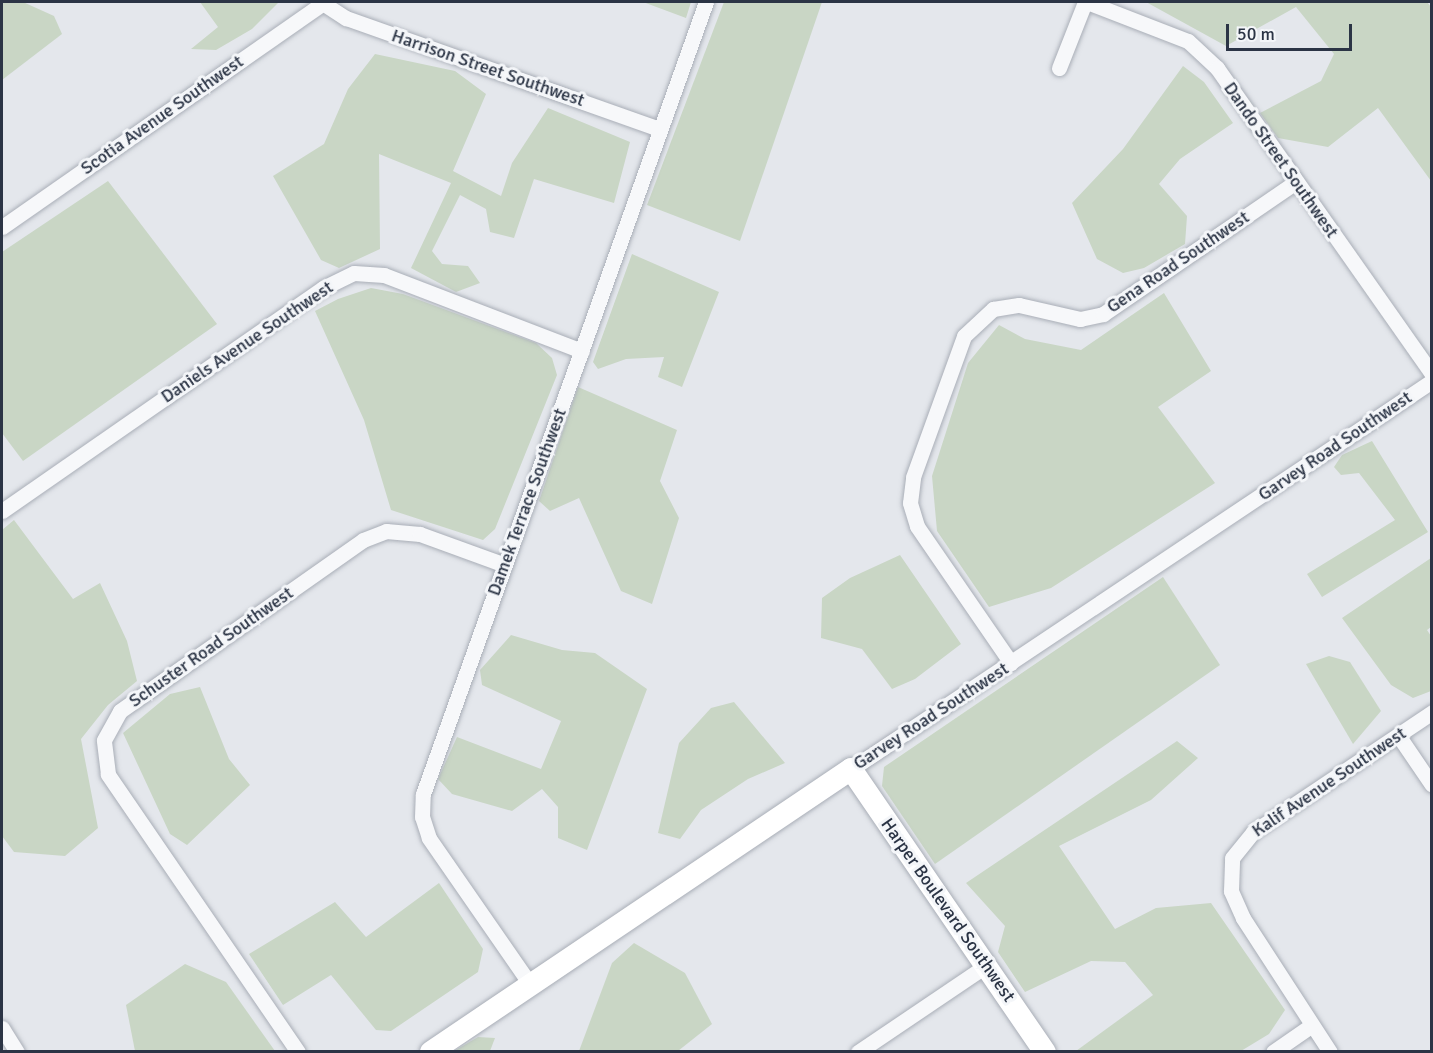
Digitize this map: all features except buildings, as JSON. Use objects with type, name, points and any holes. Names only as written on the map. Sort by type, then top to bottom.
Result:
[{"type":"street","name":"Harrison Street Southwest","points":[[322,2],[346,18],[659,129]]},
{"type":"street","name":"Scotia Avenue Southwest","points":[[2,227],[322,2]]},
{"type":"street","name":"Damek Terrace Southwest","points":[[530,984],[429,838],[422,817],[423,794],[706,2]]},
{"type":"street","points":[[1059,68],[1086,2]]},
{"type":"street","name":"Dando Street Southwest","points":[[1086,2],[1188,41],[1217,68],[1431,374]]},
{"type":"street","name":"Gena Road Southwest","points":[[1011,663],[917,526],[910,503],[913,477],[964,336],[993,309],[1019,305],[1080,319],[1103,314],[1296,182]]},
{"type":"street","name":"Daniels Avenue Southwest","points":[[2,511],[323,288],[354,273],[384,275],[582,351]]},
{"type":"street","name":"Garvey Road Southwest","points":[[431,1052],[1431,381]]},
{"type":"street","name":"Schuster Road Southwest","points":[[298,1052],[108,774],[104,740],[120,711],[363,540],[386,531],[420,534],[505,565]]},
{"type":"street","name":"Kalif Avenue Southwest","points":[[1312,1025],[1243,918],[1231,891],[1232,858],[1253,832],[1431,712]]},
{"type":"street","points":[[1398,735],[1431,785]]},
{"type":"street","name":"Harper Boulevard Southwest","points":[[851,769],[1045,1052]]},
{"type":"street","points":[[858,1052],[987,965]]},
{"type":"street","points":[[1273,1052],[1312,1025],[1330,1052]]},
{"type":"street","points":[[2,1028],[17,1052]]},
{"type":"green space","points":[[2,2],[23,2],[54,16],[62,34],[2,80]]},
{"type":"green space","points":[[200,2],[279,2],[252,29],[216,50],[191,49],[218,27]]},
{"type":"green space","points":[[643,2],[691,2],[686,18]]},
{"type":"green space","points":[[724,2],[822,2],[740,241],[647,205]]},
{"type":"green space","points":[[1146,2],[1427,2],[1432,8],[1431,181],[1378,108],[1328,147],[1278,138],[1260,113],[1321,81],[1334,54],[1296,7],[1226,46]]},
{"type":"green space","points":[[375,54],[455,71],[486,94],[453,171],[501,196],[512,163],[548,108],[630,142],[614,203],[534,179],[514,238],[490,232],[486,209],[460,195],[432,251],[442,264],[468,266],[480,283],[456,292],[411,268],[451,183],[379,154],[380,249],[339,268],[321,260],[273,176],[324,144],[348,89]]},
{"type":"green space","points":[[1183,66],[1204,82],[1233,123],[1180,159],[1159,184],[1187,216],[1185,244],[1144,268],[1123,273],[1097,259],[1072,203],[1123,149]]},
{"type":"green space","points":[[108,181],[217,324],[23,461],[2,433],[2,252]]},
{"type":"green space","points":[[632,254],[719,292],[682,387],[658,377],[664,357],[626,359],[598,369],[593,362]]},
{"type":"green space","points":[[371,288],[403,294],[536,343],[552,358],[557,375],[495,529],[483,540],[391,510],[364,420],[315,311],[338,299]]},
{"type":"green space","points":[[1164,293],[1211,371],[1158,407],[1215,483],[1051,588],[989,607],[937,531],[932,476],[968,363],[999,325],[1025,339],[1081,350]]},
{"type":"green space","points":[[578,387],[677,430],[660,481],[679,518],[652,604],[621,591],[579,498],[550,511],[539,501]]},
{"type":"green space","points":[[1372,441],[1428,532],[1322,597],[1307,574],[1395,520],[1359,473],[1341,475],[1334,467],[1342,455]]},
{"type":"green space","points":[[14,520],[73,599],[100,583],[127,641],[137,681],[108,705],[81,739],[98,828],[65,856],[14,852],[2,836],[2,530]]},
{"type":"green space","points":[[900,555],[961,644],[915,679],[892,689],[862,649],[821,638],[822,598],[850,578]]},
{"type":"green space","points":[[1431,558],[1431,627],[1427,630],[1431,636],[1431,691],[1413,698],[1391,685],[1342,618]]},
{"type":"green space","points":[[1163,577],[1220,665],[935,864],[882,786],[884,767]]},
{"type":"green space","points":[[511,635],[562,650],[595,653],[647,689],[587,850],[558,838],[558,807],[542,789],[512,811],[452,794],[438,779],[457,737],[541,769],[561,721],[482,685],[480,670]]},
{"type":"green space","points":[[1329,656],[1350,662],[1381,711],[1353,744],[1306,664]]},
{"type":"green space","points":[[200,687],[229,759],[250,785],[187,845],[170,834],[123,733],[170,694]]},
{"type":"green space","points":[[734,702],[785,763],[748,779],[701,810],[680,839],[658,833],[679,743],[711,708]]},
{"type":"green space","points":[[1177,741],[1198,758],[1151,800],[1059,846],[1115,929],[1156,908],[1211,903],[1285,1010],[1269,1034],[1241,1051],[1076,1051],[1153,995],[1125,962],[1091,961],[1025,992],[998,952],[1005,926],[966,883]]},
{"type":"green space","points":[[439,883],[483,949],[478,972],[391,1031],[376,1030],[331,975],[283,1005],[249,954],[335,902],[366,937]]},
{"type":"green space","points":[[634,943],[685,973],[712,1024],[678,1051],[579,1051],[612,963]]},
{"type":"green space","points":[[185,964],[226,982],[275,1051],[135,1051],[126,1005]]},
{"type":"green space","points":[[478,1037],[495,1038],[490,1051],[454,1051]]}]
